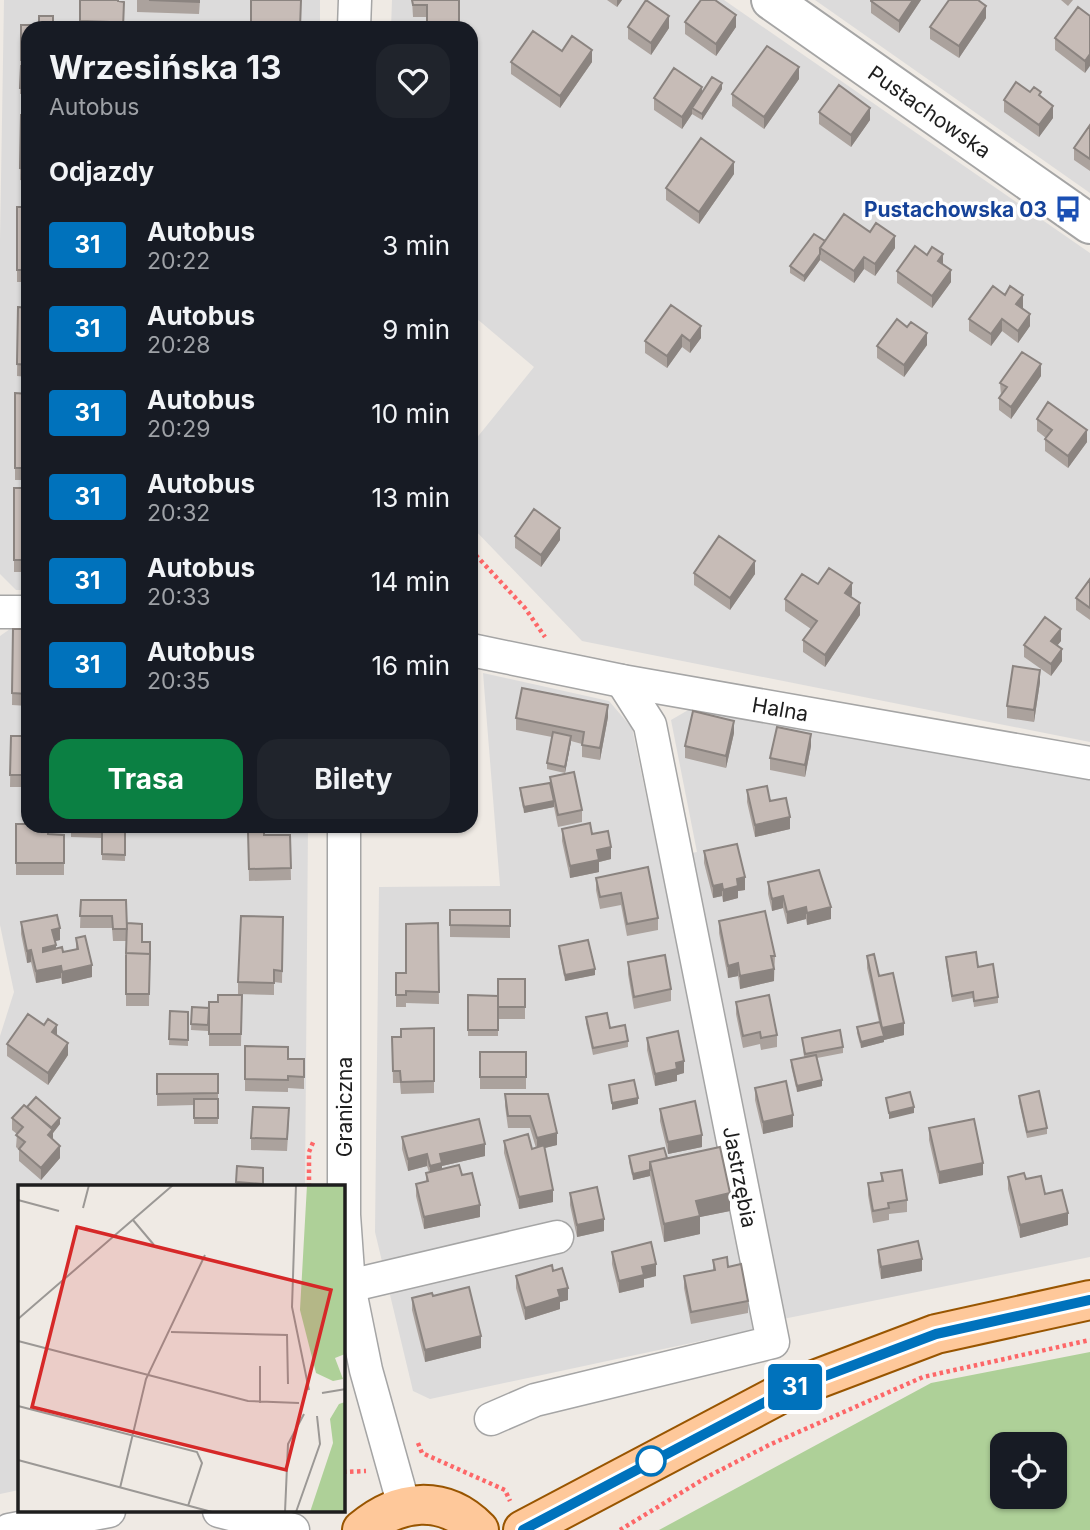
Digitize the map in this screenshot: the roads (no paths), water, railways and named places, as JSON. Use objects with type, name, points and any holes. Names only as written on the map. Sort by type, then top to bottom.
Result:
[{"type":"main road","points":[[523,1530],[788,1390],[936,1334],[1090,1300]]},
{"type":"main road","points":[[362,1530],[379,1516],[404,1506],[430,1505],[456,1512],[479,1530]]},
{"type":"street","points":[[354,21],[355,0]]},
{"type":"street","name":"Pustachowska","points":[[771,0],[1090,224]]},
{"type":"street","points":[[0,612],[21,612]]},
{"type":"street","name":"Halna","points":[[478,651],[622,681],[1090,763]]},
{"type":"street","name":"Jastrzębia","points":[[491,1419],[535,1400],[773,1342],[650,725],[622,681]]},
{"type":"street","points":[[650,725],[680,691]]},
{"type":"street","name":"Graniczna","points":[[344,833],[344,1185]]},
{"type":"street","name":"Graniczna","points":[[345,1229],[349,1286],[373,1396],[404,1506]]},
{"type":"street","points":[[349,1286],[556,1237]]},
{"type":"street","points":[[9,1530],[104,1512]]},
{"type":"street","points":[[223,1512],[293,1530]]},
{"type":"place","name":"Pustachowska 03","points":[[1068,209]]}]
